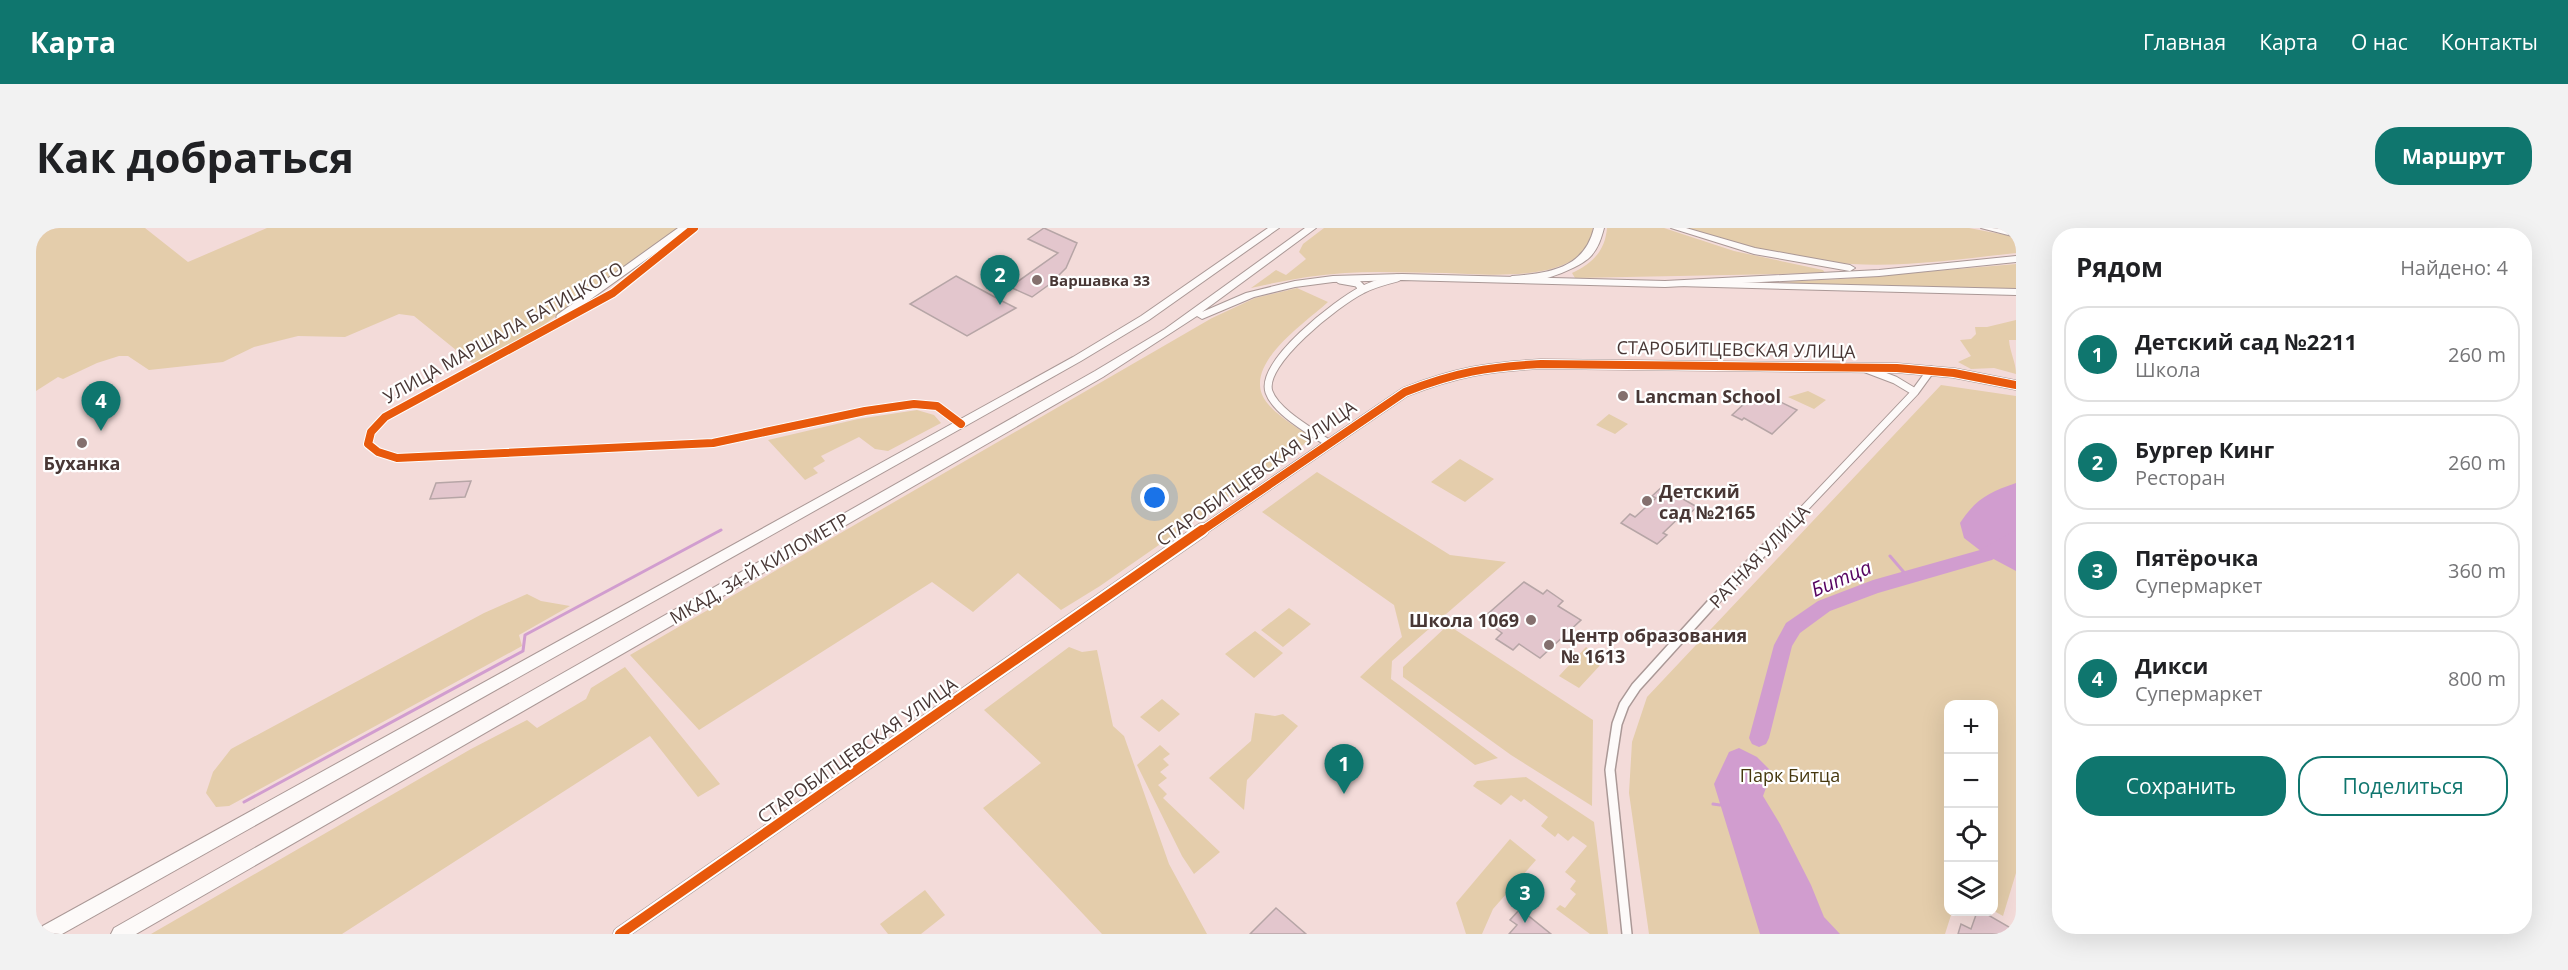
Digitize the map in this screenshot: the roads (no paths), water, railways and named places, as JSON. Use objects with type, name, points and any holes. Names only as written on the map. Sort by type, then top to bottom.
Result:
[{"type":"main road","name":"МКАД, 34-Й КИЛОМЕТР","points":[[45,934],[1113,337],[1207,276],[1272,228]]},
{"type":"main road","name":"МКАД, 34-Й КИЛОМЕТР","points":[[120,934],[1136,352],[1231,287],[1311,228]]},
{"type":"main road","points":[[1495,279],[1541,276],[1575,264],[1591,252],[1599,228]]},
{"type":"main road","points":[[1676,228],[1731,246],[1824,265],[1876,269],[1927,267]]},
{"type":"main road","points":[[1986,228],[2016,234]]},
{"type":"main road","points":[[1665,284],[1879,273],[2016,259]]},
{"type":"main road","points":[[1136,352],[1191,321],[1243,298],[1295,284],[1333,279],[1402,277],[2016,292]]},
{"type":"street","name":"УЛИЦА МАРШАЛА БАТИЦКОГО","points":[[535,334],[684,228]]},
{"type":"street","name":"УЛИЦА МАРШАЛА БАТИЦКОГО","points":[[694,228],[619,289],[386,417],[370,433],[368,442],[371,449],[379,454],[397,458],[713,443],[866,411],[914,404],[937,406],[961,424]]},
{"type":"street","points":[[1328,443],[1276,405],[1267,387],[1268,378],[1279,359],[1310,330],[1360,290],[1402,277]]},
{"type":"street","points":[[1333,279],[1357,283],[1361,287],[1360,290]]},
{"type":"street","name":"СТАРОБИТЦЕВСКАЯ УЛИЦА","points":[[620,934],[1328,443],[1405,392],[1443,377],[1487,367],[1558,364],[1863,368],[1931,370],[2016,385]]},
{"type":"street","points":[[1863,368],[1895,380],[1915,392]]},
{"type":"street","name":"РАТНАЯ УЛИЦА","points":[[1627,934],[1610,770],[1612,745],[1624,705],[1656,662],[1915,392],[1931,370]]},
{"type":"waterway","points":[[244,802],[523,651],[525,635],[721,530],[718,532]]},
{"type":"waterway","name":"Битца","points":[[1759,738],[1783,645],[1793,628],[1824,606],[1873,587],[1986,555],[2016,536]]},
{"type":"waterway","points":[[1890,556],[1908,577]]},
{"type":"waterway","points":[[1713,804],[1720,805]]},
{"type":"place","name":"Варшавка 33","points":[[1037,280]]},
{"type":"place","name":"Бургер Кинг","points":[[1000,305]]},
{"type":"place","name":"Lancman School","points":[[1623,396]]},
{"type":"place","name":"Дикси","points":[[101,431]]},
{"type":"place","name":"Буханка","points":[[82,443]]},
{"type":"place","name":"Детский сад №2165","points":[[1647,501]]},
{"type":"place","name":"Школа 1069","points":[[1531,620]]},
{"type":"place","name":"Центр образования № 1613","points":[[1549,645]]},
{"type":"place","name":"Детский сад №2211","points":[[1344,794]]},
{"type":"place","name":"Пятёрочка","points":[[1525,923]]},
{"type":"park label","name":"Парк Битца","points":[[1790,775]]}]
